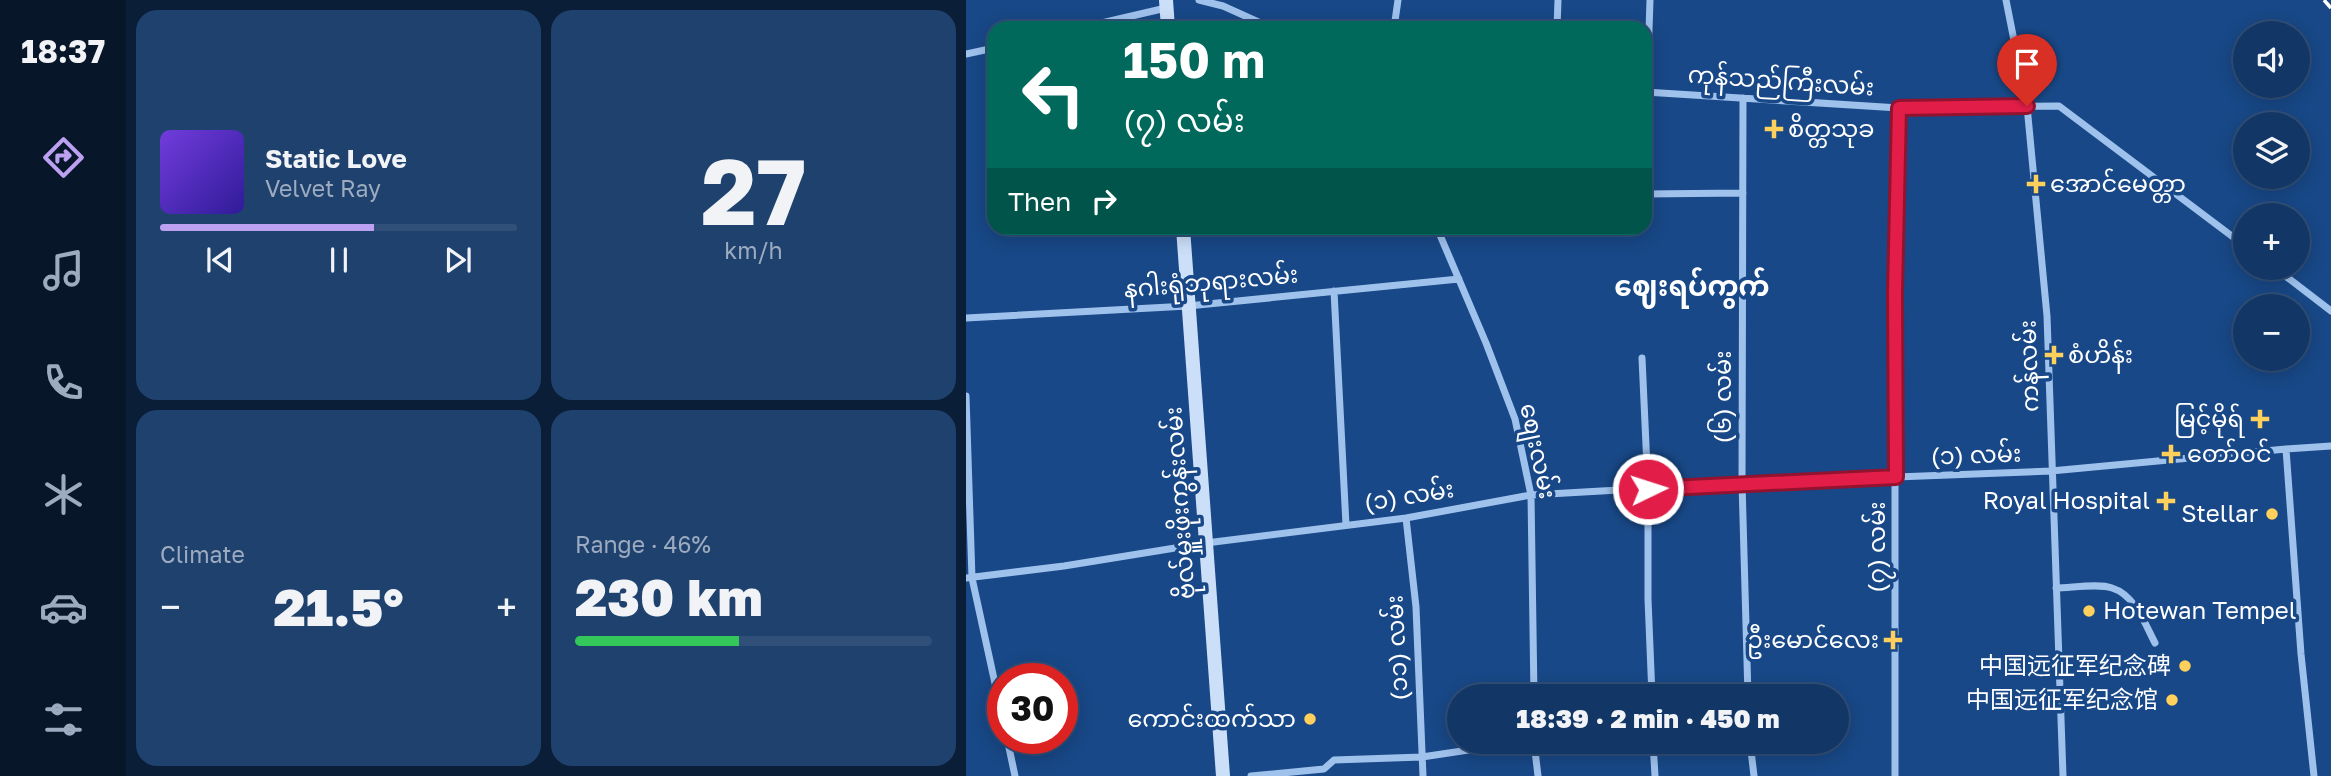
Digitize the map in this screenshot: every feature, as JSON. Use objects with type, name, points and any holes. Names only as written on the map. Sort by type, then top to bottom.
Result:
[{"type":"street","points":[[1199,0],[1223,6],[1256,21]]},
{"type":"street","points":[[1395,21],[1398,0]]},
{"type":"street","points":[[1556,21],[1558,0]]},
{"type":"street","points":[[1649,21],[1650,0]]},
{"type":"street","name":"ကန်လမ်း","points":[[2006,0],[2027,106],[2047,316],[2063,776]]},
{"type":"street","points":[[1105,21],[1166,4]]},
{"type":"street","points":[[966,54],[987,50]]},
{"type":"street","name":"ကုန်သည်ကြီးလမ်း","points":[[1652,92],[1899,108],[2059,106],[2233,237]]},
{"type":"street","name":"(၆) လမ်း","points":[[1743,98],[1742,483],[1748,684]]},
{"type":"street","name":"(၇) လမ်း","points":[[1895,776],[1895,293],[1899,108]]},
{"type":"street","points":[[1652,194],[1743,193]]},
{"type":"street","name":"ဗိုလ်မှူးဖိုးကွန်းလမ်း","points":[[1183,235],[1223,776]]},
{"type":"street","name":"စျေးလမ်း","points":[[1440,235],[1515,419],[1531,495],[1534,684]]},
{"type":"street","name":"နဂါးရုံဘုရားလမ်း","points":[[966,318],[1188,306],[1459,279]]},
{"type":"street","points":[[2291,280],[2331,311]]},
{"type":"street","points":[[1334,291],[1346,526]]},
{"type":"street","points":[[1642,358],[1648,489],[1652,684]]},
{"type":"street","points":[[966,396],[969,578],[989,663]]},
{"type":"street","points":[[2314,776],[2301,654],[2286,449],[2331,446]]},
{"type":"street","name":"(၁) လမ်း","points":[[969,578],[1206,543],[1406,518],[1531,495],[1742,483],[2052,471],[2286,449]]},
{"type":"street","name":"(၁၁) လမ်း","points":[[1406,518],[1416,607],[1423,776]]},
{"type":"street","points":[[2056,588],[2110,587],[2135,604],[2155,643]]},
{"type":"street","points":[[1251,776],[1324,769],[1334,760],[1422,757],[1447,753]]},
{"type":"street","points":[[1010,754],[1015,776]]},
{"type":"street","points":[[1535,754],[1538,776]]},
{"type":"street","points":[[1654,754],[1655,776]]},
{"type":"street","points":[[1751,754],[1754,776]]},
{"type":"railway","points":[[2324,0],[2331,8]]},
{"type":"place","name":"စိတ္တသုခ","points":[[1774,129]]},
{"type":"place","name":"အောင်မေတ္တာ","points":[[2036,184]]},
{"type":"place","name":"စံဟိန်း","points":[[2054,355]]},
{"type":"place","name":"မြင့်မိုရ်","points":[[2260,419]]},
{"type":"place","name":"တော်ဝင်","points":[[2171,454]]},
{"type":"place","name":"Royal Hospital","points":[[2166,501]]},
{"type":"place","name":"Stellar","points":[[2272,514]]},
{"type":"place","name":"Hotewan Tempel","points":[[2089,611]]},
{"type":"place","name":"ဦးမောင်လေး","points":[[1893,640]]},
{"type":"place","name":"中国远征军纪念碑","points":[[2185,666]]},
{"type":"place","name":"中国远征军纪念馆","points":[[2172,700]]},
{"type":"place","name":"ကောင်းထက်သာ","points":[[1310,719]]},
{"type":"district","name":"ဈေးရပ်ကွက်","points":[[1692,286]]},
{"type":"route","points":[[1648,489],[1896,477],[1895,293],[1899,108],[2027,106]]}]
